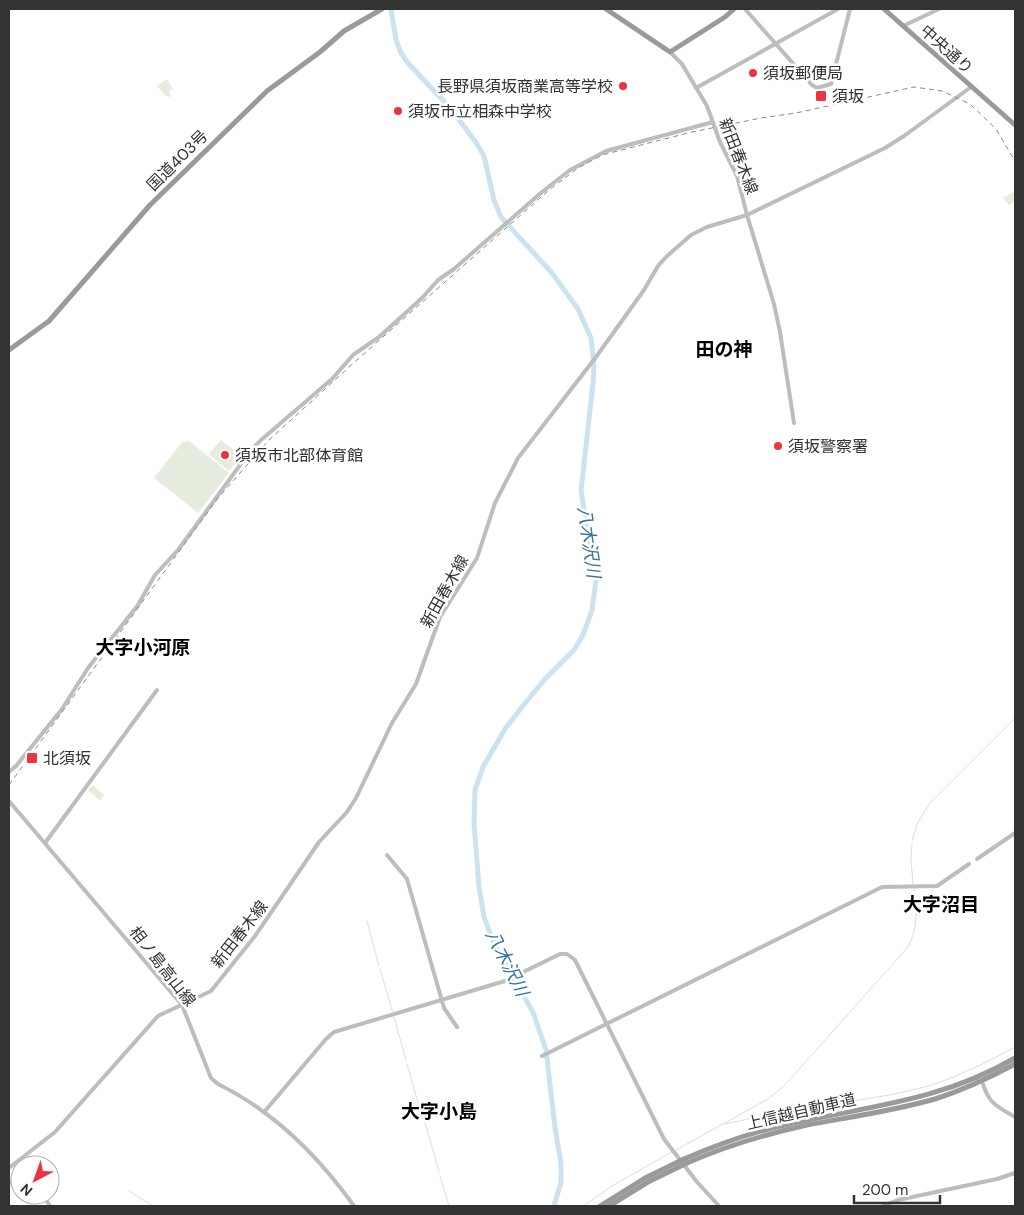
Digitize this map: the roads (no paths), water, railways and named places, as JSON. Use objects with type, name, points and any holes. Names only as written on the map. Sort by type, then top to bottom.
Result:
[{"type":"highway","name":"国道403号","points":[[9,350],[49,321],[150,205],[220,134],[266,91],[320,52],[344,31],[382,9]]},
{"type":"highway","points":[[606,9],[670,52],[725,17],[734,9]]},
{"type":"highway","name":"中央通り","points":[[884,9],[1015,125]]},
{"type":"highway","name":"上信越自動車道","points":[[600,1206],[639,1182],[726,1142],[770,1129],[934,1094],[972,1080],[1015,1058]]},
{"type":"highway","name":"上信越自動車道","points":[[609,1206],[686,1161],[765,1135],[936,1098],[975,1084],[1015,1064]]},
{"type":"street","points":[[745,9],[817,88],[831,84],[850,9]]},
{"type":"street","points":[[696,88],[838,9]]},
{"type":"street","points":[[903,26],[939,9]]},
{"type":"street","name":"新田春木線","points":[[9,1168],[55,1132],[152,1021],[165,1011],[182,1005],[214,988],[255,936],[319,842],[352,804],[392,723],[416,684],[440,617],[477,558],[495,503],[512,468],[596,357],[644,290],[658,266],[674,248],[691,235],[707,227],[747,215],[737,176],[720,142],[707,106],[682,64],[670,52]]},
{"type":"street","points":[[794,423],[774,304],[747,215],[885,148],[971,87]]},
{"type":"street","points":[[9,772],[62,709],[88,668],[138,604],[155,575],[178,550],[251,450],[332,378],[353,355],[379,337],[422,298],[438,280],[454,269],[556,180],[587,160],[606,151],[713,122]]},
{"type":"street","points":[[45,843],[158,690]]},
{"type":"street","name":"相ノ島高山線","points":[[9,801],[182,1005],[211,1078],[265,1111],[276,1120],[327,1171],[354,1206]]},
{"type":"street","points":[[977,859],[1015,832]]},
{"type":"street","points":[[387,855],[407,878],[442,999],[448,1016],[457,1027]]},
{"type":"street","points":[[542,1056],[882,888],[937,886],[969,864]]},
{"type":"street","points":[[265,1111],[334,1032],[505,981],[560,954],[570,956],[575,960],[660,1131],[675,1154],[719,1206]]},
{"type":"street","points":[[983,1084],[989,1099],[1015,1117]]},
{"type":"street","points":[[883,1206],[898,1200],[997,1179],[1015,1173]]},
{"type":"waterway","name":"八木沢川","points":[[391,9],[396,40],[401,53],[452,110],[477,144],[484,156],[494,200],[501,217],[552,273],[578,309],[591,338],[594,366],[593,383],[581,491],[596,580],[592,610],[583,635],[574,650],[545,679],[505,729],[483,767],[475,790],[474,823],[479,887],[484,917],[494,944],[533,1012],[546,1050],[561,1163],[561,1182],[554,1206]]},
{"type":"waterway","points":[[912,841],[918,822],[930,803],[1015,718]]},
{"type":"waterway","points":[[912,844],[913,884]]},
{"type":"waterway","points":[[676,1150],[768,1099],[784,1086],[907,948],[915,926],[914,888]]},
{"type":"waterway","points":[[367,921],[379,966]]},
{"type":"waterway","points":[[380,969],[393,1013]]},
{"type":"waterway","points":[[394,1017],[406,1060]]},
{"type":"waterway","points":[[725,1124],[773,1112],[870,1098],[928,1086],[961,1074],[1015,1047]]},
{"type":"waterway","points":[[407,1064],[421,1113]]},
{"type":"waterway","points":[[423,1116],[439,1171]]},
{"type":"waterway","points":[[583,1206],[612,1186],[672,1152]]},
{"type":"waterway","points":[[440,1176],[449,1206]]},
{"type":"waterway","points":[[129,1191],[153,1206]]},
{"type":"railway","points":[[9,785],[218,498],[269,440],[549,190],[578,168],[602,155],[692,132],[796,113],[914,87],[942,91],[970,104],[996,129],[1015,161]]},
{"type":"place","name":"須坂郵便局","points":[[753,73]]},
{"type":"place","name":"長野県須坂商業高等学校","points":[[623,86]]},
{"type":"place","name":"須坂","points":[[821,96]]},
{"type":"place","name":"須坂市立相森中学校","points":[[398,111]]},
{"type":"place","name":"須坂警察署","points":[[778,446]]},
{"type":"place","name":"須坂市北部体育館","points":[[225,455]]},
{"type":"place","name":"北須坂","points":[[32,758]]},
{"type":"district","name":"田の神","points":[[724,349]]},
{"type":"district","name":"大字小河原","points":[[143,647]]},
{"type":"district","name":"大字沼目","points":[[941,904]]},
{"type":"district","name":"大字小島","points":[[439,1111]]}]
